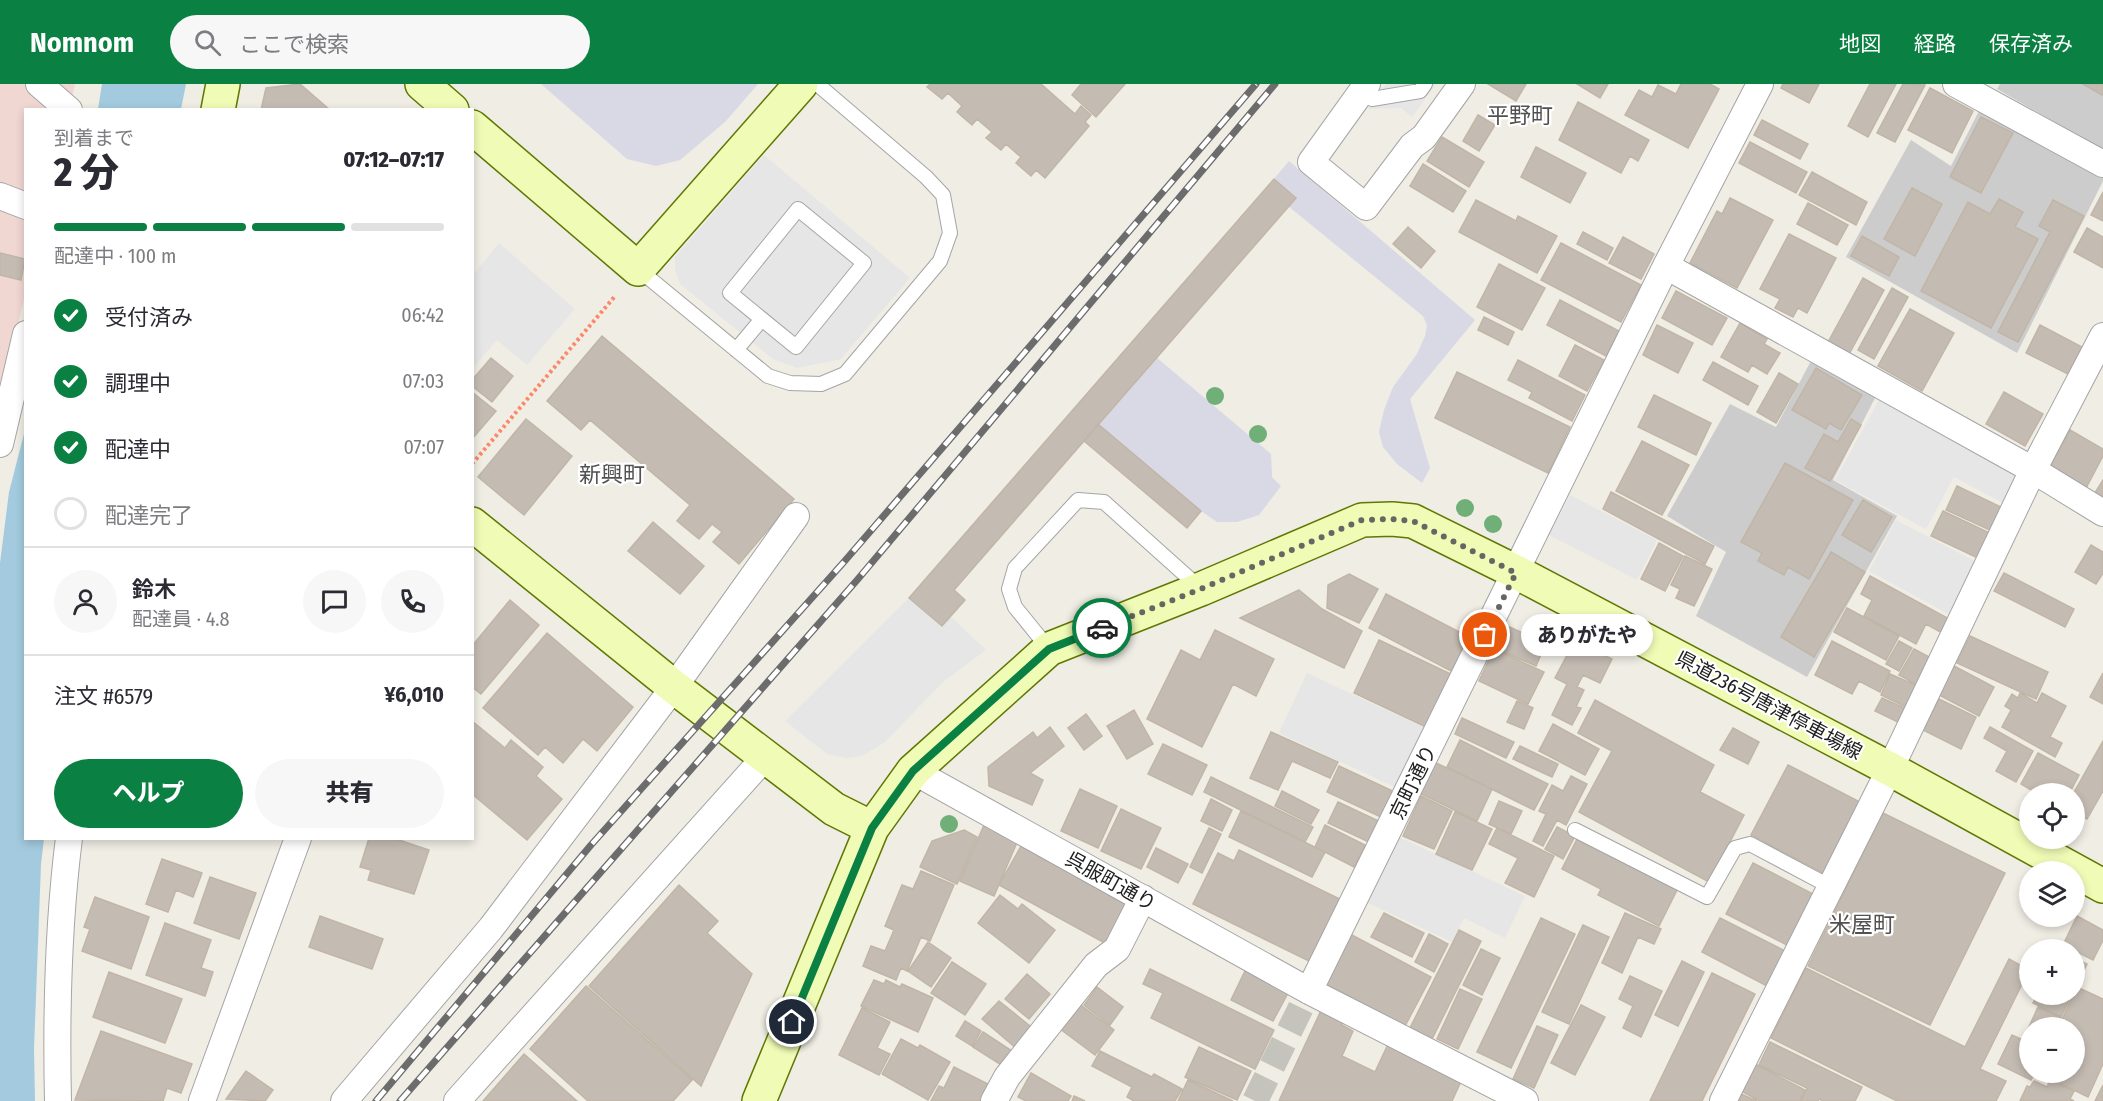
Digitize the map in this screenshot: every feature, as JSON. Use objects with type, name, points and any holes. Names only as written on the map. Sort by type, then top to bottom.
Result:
[{"type":"main road","points":[[218,108],[223,84]]},
{"type":"main road","points":[[423,84],[450,108]]},
{"type":"main road","points":[[474,129],[638,269],[801,84]]},
{"type":"main road","name":"県道236号唐津停車場線","points":[[759,1101],[872,828],[913,771],[1049,649],[1201,589],[1362,520],[1413,521],[1890,769],[2103,886]]},
{"type":"main road","points":[[474,526],[674,687],[834,809],[872,828]]},
{"type":"street","points":[[39,84],[67,108]]},
{"type":"street","points":[[1364,88],[1311,162],[1366,207],[1412,146],[1424,137],[1462,84]]},
{"type":"street","name":"京町通り","points":[[1309,991],[1666,266],[1760,84]]},
{"type":"street","points":[[1956,84],[2103,164]]},
{"type":"street","points":[[0,196],[24,205]]},
{"type":"street","points":[[1666,266],[2033,470],[2103,513]]},
{"type":"street","points":[[1723,1101],[1890,769],[2033,470],[2103,336]]},
{"type":"street","points":[[0,444],[24,342]]},
{"type":"street","points":[[344,1101],[491,928],[674,687],[796,516]]},
{"type":"street","points":[[457,1101],[766,756]]},
{"type":"street","name":"呉服町通り","points":[[913,771],[1309,991],[1525,1101]]},
{"type":"street","points":[[58,1101],[57,1033],[64,878],[69,840]]},
{"type":"street","points":[[202,1101],[297,840]]},
{"type":"street","points":[[994,1101],[1007,1077],[1096,966],[1118,949],[1143,898]]},
{"type":"lane","points":[[638,269],[768,376],[790,383],[820,384],[845,374],[940,261],[950,233],[942,195],[926,177],[817,84]]},
{"type":"lane","points":[[1364,88],[1372,99],[1420,91],[1425,84]]},
{"type":"lane","points":[[798,209],[864,263],[796,347],[762,319],[730,293],[798,209]]},
{"type":"lane","points":[[736,350],[762,319]]},
{"type":"lane","points":[[1049,649],[1015,607],[1010,589],[1015,568],[1078,500],[1104,502],[1201,589]]},
{"type":"lane","points":[[1575,830],[1707,897],[1735,848],[1750,844],[1831,887]]},
{"type":"path","points":[[474,462],[638,269]]},
{"type":"shaded area","points":[[0,84],[75,84],[69,108],[24,108],[24,299],[0,400]]},
{"type":"shaded area","points":[[541,84],[758,84],[725,122],[680,160],[656,166],[627,159]]},
{"type":"shaded area","points":[[1386,84],[1436,84],[1412,117],[1401,108],[1368,109]]},
{"type":"shaded area","points":[[2000,84],[2103,84],[2103,150],[1997,89]]},
{"type":"shaded area","points":[[1979,111],[2103,177],[2017,353],[1846,257],[1911,140],[1951,166]]},
{"type":"shaded area","points":[[764,155],[910,278],[841,359],[797,368],[773,359],[680,284],[675,269],[675,257]]},
{"type":"shaded area","points":[[1289,161],[1475,320],[1410,399],[1430,468],[1422,483],[1397,464],[1383,447],[1379,432],[1393,387],[1417,354],[1427,325],[1423,316],[1288,206],[1295,197],[1274,179]]},
{"type":"shaded area","points":[[499,243],[575,309],[527,365],[497,340],[474,367],[474,274]]},
{"type":"shaded area","points":[[1156,357],[1271,454],[1272,477],[1281,486],[1259,515],[1237,522],[1217,522],[1098,424]]},
{"type":"shaded area","points":[[1813,357],[1877,394],[1833,480],[1897,516],[1807,677],[1696,616],[1726,552],[1667,516],[1730,404],[1776,427]]},
{"type":"shaded area","points":[[1879,400],[2020,476],[2005,504],[1954,477],[1926,529],[1835,480]]},
{"type":"shaded area","points":[[1570,495],[1657,540],[1637,580],[1549,535]]},
{"type":"shaded area","points":[[1896,520],[1980,564],[1952,616],[1869,571]]},
{"type":"shaded area","points":[[909,598],[941,626],[950,616],[986,650],[944,681],[885,742],[862,756],[846,758],[827,754],[785,721]]},
{"type":"shaded area","points":[[1307,673],[1427,729],[1399,789],[1279,733]]},
{"type":"shaded area","points":[[1397,836],[1525,896],[1505,938],[1464,918],[1452,942],[1366,902]]},
{"type":"water","points":[[102,84],[186,84],[181,108],[98,108]]},
{"type":"water","points":[[24,434],[24,840],[44,840],[34,1049],[35,1101],[0,1101],[0,563],[9,492]]},
{"type":"building","points":[[300,84],[328,108],[261,108],[266,88]]},
{"type":"building","points":[[930,84],[1041,84],[1075,114],[1081,106],[1091,115],[1085,122],[1089,126],[1045,178],[1036,170],[1031,176],[1016,163],[1021,157],[1006,144],[1001,150],[986,138],[992,132],[977,119],[972,125],[957,112],[962,106],[948,93],[942,99],[927,87]]},
{"type":"building","points":[[1081,84],[1125,84],[1096,117],[1072,95]]},
{"type":"building","points":[[1488,84],[1526,84],[1516,101]]},
{"type":"building","points":[[1577,84],[1608,84],[1600,98]]},
{"type":"building","points":[[1681,84],[1710,84],[1719,89],[1688,148],[1625,115],[1639,90],[1652,97],[1658,85],[1676,94]]},
{"type":"building","points":[[1783,84],[1819,84],[1809,103],[1781,88]]},
{"type":"building","points":[[1870,84],[1896,84],[1868,137],[1848,126]]},
{"type":"building","points":[[1903,84],[1925,85],[1895,142],[1877,133]]},
{"type":"building","points":[[2083,84],[2103,84],[2102,95]]},
{"type":"building","points":[[1930,88],[1973,111],[1952,153],[1908,130]]},
{"type":"building","points":[[1578,102],[1649,140],[1638,161],[1630,156],[1621,173],[1559,140]]},
{"type":"building","points":[[1478,115],[1495,125],[1479,151],[1463,141]]},
{"type":"building","points":[[1981,117],[2013,133],[1981,193],[1950,177]]},
{"type":"building","points":[[1762,120],[1808,144],[1800,159],[1754,135]]},
{"type":"building","points":[[1442,137],[1484,162],[1469,187],[1427,161]]},
{"type":"building","points":[[1750,142],[1807,172],[1796,193],[1739,163]]},
{"type":"building","points":[[1536,147],[1586,173],[1570,203],[1521,177]]},
{"type":"building","points":[[1423,164],[1466,191],[1453,212],[1410,186]]},
{"type":"building","points":[[1812,172],[1867,202],[1856,225],[1799,195]]},
{"type":"building","points":[[1274,179],[1296,198],[954,590],[965,600],[942,626],[909,598]]},
{"type":"building","points":[[1912,188],[1942,204],[1915,256],[1884,239]]},
{"type":"building","points":[[2103,192],[2103,221],[2091,215]]},
{"type":"building","points":[[1730,198],[1773,220],[1737,288],[1690,263],[1717,211],[1722,214]]},
{"type":"building","points":[[1999,199],[2023,212],[2015,227],[2038,239],[1991,328],[1921,291],[1968,202],[1990,214]]},
{"type":"building","points":[[1476,200],[1516,221],[1518,216],[1557,236],[1537,273],[1459,232]]},
{"type":"building","points":[[2053,200],[2084,216],[2018,342],[1998,332],[2050,232],[2039,226]]},
{"type":"building","points":[[1808,203],[1848,225],[1837,245],[1797,224]]},
{"type":"building","points":[[1408,227],[1435,251],[1421,268],[1393,244]]},
{"type":"building","points":[[2087,228],[2103,237],[2103,268],[2074,252]]},
{"type":"building","points":[[1583,232],[1613,248],[1607,260],[1577,244]]},
{"type":"building","points":[[1789,234],[1836,258],[1807,313],[1798,308],[1793,317],[1775,308],[1780,299],[1760,289]]},
{"type":"building","points":[[1862,236],[1899,257],[1889,276],[1851,256]]},
{"type":"building","points":[[1623,237],[1654,254],[1641,279],[1609,263]]},
{"type":"building","points":[[1561,243],[1641,285],[1621,322],[1541,280]]},
{"type":"building","points":[[0,253],[24,259],[21,280],[0,275]]},
{"type":"building","points":[[1499,264],[1545,288],[1522,330],[1477,307]]},
{"type":"building","points":[[1863,278],[1884,290],[1848,356],[1827,344]]},
{"type":"building","points":[[1892,288],[1908,297],[1874,359],[1858,350]]},
{"type":"building","points":[[1676,291],[1727,318],[1712,345],[1662,318]]},
{"type":"building","points":[[1560,300],[1619,331],[1606,356],[1547,325]]},
{"type":"building","points":[[1910,309],[1954,333],[1922,391],[1878,366]]},
{"type":"building","points":[[1484,317],[1514,332],[1508,345],[1478,330]]},
{"type":"building","points":[[1740,323],[1767,339],[1764,344],[1780,353],[1767,374],[1752,365],[1748,372],[1721,357]]},
{"type":"building","points":[[1657,325],[1693,343],[1678,373],[1643,355]]},
{"type":"building","points":[[2040,325],[2082,347],[2068,374],[2026,353]]},
{"type":"building","points":[[602,336],[794,499],[739,564],[713,542],[722,532],[712,524],[699,539],[677,521],[690,505],[590,420],[581,430],[547,401]]},
{"type":"building","points":[[1575,345],[1604,360],[1587,391],[1559,376]]},
{"type":"building","points":[[491,358],[513,376],[492,402],[474,388],[474,378]]},
{"type":"building","points":[[1518,360],[1585,395],[1572,421],[1529,398],[1532,392],[1508,380]]},
{"type":"building","points":[[1713,362],[1758,386],[1748,405],[1703,380]]},
{"type":"building","points":[[1816,368],[1862,395],[1841,430],[1829,423],[1826,429],[1792,410]]},
{"type":"building","points":[[1457,372],[1570,427],[1548,473],[1435,418]]},
{"type":"building","points":[[1779,373],[1798,384],[1776,423],[1757,412]]},
{"type":"building","points":[[2004,392],[2043,414],[2025,446],[1986,424]]},
{"type":"building","points":[[474,394],[496,411],[474,437]]},
{"type":"building","points":[[1654,395],[1711,423],[1696,455],[1638,427]]},
{"type":"building","points":[[526,419],[572,456],[524,515],[478,477]]},
{"type":"building","points":[[1851,419],[1861,425],[1830,481],[1805,468],[1824,434],[1838,442]]},
{"type":"building","points":[[1098,424],[1201,511],[1187,528],[1084,441]]},
{"type":"building","points":[[2070,430],[2103,449],[2103,456],[2085,490],[2048,471]]},
{"type":"building","points":[[1642,441],[1689,465],[1662,515],[1616,491]]},
{"type":"building","points":[[1785,463],[1853,500],[1809,579],[1788,567],[1784,575],[1758,561],[1762,553],[1741,542]]},
{"type":"building","points":[[2103,480],[2103,502],[2093,496]]},
{"type":"building","points":[[1957,486],[2003,508],[1992,531],[1946,510]]},
{"type":"building","points":[[1611,492],[1714,546],[1705,564],[1603,509]]},
{"type":"building","points":[[1863,500],[1892,517],[1871,552],[1842,535]]},
{"type":"building","points":[[1943,511],[1992,534],[1980,559],[1931,536]]},
{"type":"building","points":[[653,522],[704,566],[680,594],[628,551]]},
{"type":"building","points":[[1659,543],[1683,556],[1665,591],[1641,579]]},
{"type":"building","points":[[2091,545],[2103,552],[2103,573],[2096,584],[2075,572]]},
{"type":"building","points":[[1831,552],[1865,572],[1814,657],[1781,637]]},
{"type":"building","points":[[1685,556],[1712,569],[1694,606],[1676,598],[1680,589],[1671,585]]},
{"type":"building","points":[[2004,573],[2074,609],[2065,627],[1994,591]]},
{"type":"building","points":[[1349,574],[1378,589],[1359,623],[1327,608],[1328,585]]},
{"type":"building","points":[[1870,576],[1951,620],[1944,634],[1926,624],[1916,644],[1864,616],[1872,600],[1861,594]]},
{"type":"building","points":[[1299,590],[1322,609],[1362,631],[1344,668],[1240,618]]},
{"type":"building","points":[[1386,594],[1471,638],[1453,672],[1369,628]]},
{"type":"building","points":[[510,600],[539,625],[481,694],[474,689],[474,644]]},
{"type":"building","points":[[1847,608],[1899,636],[1886,660],[1834,632]]},
{"type":"building","points":[[1507,626],[1546,643],[1536,666],[1497,649]]},
{"type":"building","points":[[1215,630],[1274,659],[1256,696],[1233,684],[1202,747],[1147,719],[1181,650],[1200,660]]},
{"type":"building","points":[[547,633],[633,707],[597,751],[583,739],[563,763],[545,747],[538,755],[483,708]]},
{"type":"building","points":[[1970,636],[2048,672],[2036,699],[1957,663]]},
{"type":"building","points":[[1379,640],[1453,675],[1428,728],[1354,693]]},
{"type":"building","points":[[1575,640],[1612,659],[1600,683],[1583,675],[1577,687],[1584,690],[1576,707],[1581,708],[1572,725],[1552,715],[1567,684],[1555,678]]},
{"type":"building","points":[[1832,641],[1890,671],[1880,692],[1859,681],[1852,694],[1815,675]]},
{"type":"building","points":[[1899,641],[1912,648],[1899,671],[1886,664]]},
{"type":"building","points":[[1494,649],[1544,672],[1528,704],[1479,681]]},
{"type":"building","points":[[1914,649],[1935,660],[1921,687],[1899,675]]},
{"type":"building","points":[[1954,666],[1994,687],[1979,716],[1939,695]]},
{"type":"building","points":[[2103,673],[2103,704],[2090,697]]},
{"type":"building","points":[[1890,674],[1922,688],[1912,710],[1881,695]]},
{"type":"building","points":[[2020,693],[2037,703],[2042,693],[2066,706],[2050,737],[2062,743],[2055,757],[2002,727],[2011,710],[2005,706],[2012,694],[2018,698]]},
{"type":"building","points":[[1882,698],[1911,711],[1904,725],[1875,711]]},
{"type":"building","points":[[1939,699],[1976,717],[1961,749],[1923,730]]},
{"type":"building","points":[[1595,700],[1714,765],[1700,792],[1744,815],[1709,882],[1579,812],[1612,751],[1578,733]]},
{"type":"building","points":[[1517,701],[1533,708],[1524,729],[1507,722]]},
{"type":"building","points":[[1134,710],[1153,744],[1127,759],[1107,726]]},
{"type":"building","points":[[1086,714],[1102,736],[1084,750],[1068,728]]},
{"type":"building","points":[[1462,718],[1514,742],[1506,758],[1455,734]]},
{"type":"building","points":[[474,723],[505,748],[511,740],[543,767],[536,776],[562,799],[527,840],[474,796]]},
{"type":"building","points":[[1553,724],[1599,749],[1585,775],[1539,751]]},
{"type":"building","points":[[1050,727],[1064,746],[1030,773],[1043,780],[1032,805],[989,786],[988,767],[1033,732],[1037,738]]},
{"type":"building","points":[[1990,727],[2033,751],[2016,782],[1996,771],[2007,751],[1984,738]]},
{"type":"building","points":[[1733,728],[1759,742],[1748,764],[1720,750]]},
{"type":"building","points":[[1271,732],[1338,762],[1330,778],[1292,761],[1278,790],[1250,778]]},
{"type":"building","points":[[1460,740],[1548,784],[1534,810],[1447,767]]},
{"type":"building","points":[[2103,741],[2103,791],[2087,819],[2085,818],[2085,783],[2079,783]]},
{"type":"building","points":[[1163,744],[1207,765],[1192,795],[1148,774]]},
{"type":"building","points":[[1520,746],[1558,764],[1552,777],[1513,759]]},
{"type":"building","points":[[2038,753],[2079,775],[2075,783],[2022,783]]},
{"type":"building","points":[[1434,762],[1492,789],[1477,821],[1419,793]]},
{"type":"building","points":[[1788,765],[1860,802],[1823,873],[1751,835]]},
{"type":"building","points":[[1339,766],[1395,792],[1383,818],[1327,792]]},
{"type":"building","points":[[1571,776],[1587,784],[1566,825],[1557,820],[1543,846],[1533,841],[1546,814],[1539,811],[1552,785],[1563,791]]},
{"type":"building","points":[[1211,777],[1313,827],[1305,842],[1204,792]]},
{"type":"building","points":[[1080,789],[1117,806],[1098,848],[1061,831]]},
{"type":"building","points":[[1282,791],[1319,810],[1311,824],[1275,806]]},
{"type":"building","points":[[1421,796],[1452,811],[1434,849],[1403,836]]},
{"type":"building","points":[[1211,799],[1232,810],[1222,831],[1201,821]]},
{"type":"building","points":[[1499,801],[1522,811],[1511,834],[1489,824]]},
{"type":"building","points":[[1338,802],[1381,822],[1371,843],[1328,823]]},
{"type":"building","points":[[1121,809],[1161,828],[1141,869],[1101,851]]},
{"type":"building","points":[[1241,811],[1325,852],[1312,877],[1229,837]]},
{"type":"building","points":[[1455,812],[1492,829],[1472,870],[1436,854]]},
{"type":"building","points":[[1883,813],[2005,873],[1930,1025],[1808,966]]},
{"type":"building","points":[[984,825],[1018,840],[994,896],[960,881]]},
{"type":"building","points":[[1325,825],[1365,845],[1354,867],[1315,847]]},
{"type":"building","points":[[1557,827],[1575,836],[1563,859],[1545,849]]},
{"type":"building","points":[[1209,828],[1221,834],[1202,873],[1190,867]]},
{"type":"building","points":[[1497,828],[1554,856],[1534,897],[1505,883],[1518,858],[1489,844]]},
{"type":"building","points":[[964,830],[977,837],[957,884],[920,867],[932,841]]},
{"type":"building","points":[[1577,839],[1677,890],[1659,926],[1598,895],[1601,889],[1562,869]]},
{"type":"building","points":[[368,840],[399,840],[429,850],[414,894],[368,880],[371,870],[360,867]]},
{"type":"building","points":[[1024,841],[1136,904],[1112,947],[999,885]]},
{"type":"building","points":[[1156,848],[1188,864],[1178,883],[1147,867]]},
{"type":"building","points":[[1239,850],[1342,900],[1311,962],[1193,904],[1218,853],[1234,861]]},
{"type":"building","points":[[162,859],[202,873],[193,897],[176,890],[168,912],[146,904]]},
{"type":"building","points":[[1753,863],[1813,894],[1787,945],[1726,914]]},
{"type":"building","points":[[921,871],[954,885],[930,941],[921,937],[907,971],[901,968],[896,980],[863,966],[871,946],[885,951],[894,930],[885,926],[902,885],[913,889]]},
{"type":"building","points":[[210,877],[256,893],[239,939],[194,923]]},
{"type":"building","points":[[679,885],[718,921],[707,933],[752,974],[701,1086],[589,986]]},
{"type":"building","points":[[1000,895],[1018,909],[1022,904],[1055,930],[1029,963],[978,923]]},
{"type":"building","points":[[95,897],[149,917],[131,969],[82,951],[90,929],[84,927]]},
{"type":"building","points":[[1384,913],[1424,933],[1412,957],[1371,937]]},
{"type":"building","points":[[1625,913],[1661,929],[1654,944],[1638,937],[1622,973],[1602,963]]},
{"type":"building","points":[[320,916],[383,939],[372,969],[309,947]]},
{"type":"building","points":[[1541,918],[1575,934],[1511,1068],[1477,1052]]},
{"type":"building","points":[[1720,918],[1785,951],[1767,986],[1702,952]]},
{"type":"building","points":[[2085,920],[2103,930],[2103,940],[2093,960],[2085,956],[2085,939],[2066,939],[2072,927],[2085,927]]},
{"type":"building","points":[[165,923],[211,940],[201,968],[213,972],[205,996],[146,975]]},
{"type":"building","points":[[1583,925],[1609,937],[1569,1024],[1542,1012]]},
{"type":"building","points":[[1459,930],[1481,941],[1432,1039],[1410,1028]]},
{"type":"building","points":[[1350,934],[1431,977],[1405,1026],[1324,983]]},
{"type":"building","points":[[1429,934],[1448,944],[1434,972],[1415,962]]},
{"type":"building","points":[[928,942],[951,958],[931,987],[908,971]]},
{"type":"building","points":[[1481,949],[1500,958],[1482,995],[1463,985]]},
{"type":"building","points":[[2009,959],[2019,964],[2019,990],[1980,1069],[2006,1081],[1996,1101],[1897,1101],[1771,1038],[1806,968],[1965,1047]]},
{"type":"building","points":[[1682,961],[1704,972],[1678,1026],[1655,1015]]},
{"type":"building","points":[[952,962],[986,984],[965,1015],[931,993]]},
{"type":"building","points":[[1150,969],[1274,1030],[1255,1069],[1151,1018],[1163,993],[1143,984]]},
{"type":"building","points":[[1245,971],[1288,993],[1273,1021],[1231,1000]]},
{"type":"building","points":[[109,972],[182,999],[165,1043],[93,1017]]},
{"type":"building","points":[[1712,973],[1755,994],[1702,1101],[1650,1101]]},
{"type":"building","points":[[1027,974],[1050,994],[1029,1019],[1005,999]]},
{"type":"building","points":[[1630,976],[1662,991],[1641,1037],[1623,1028],[1633,1006],[1619,999]]},
{"type":"building","points":[[874,980],[884,984],[886,980],[900,987],[902,984],[933,998],[918,1032],[861,1006]]},
{"type":"building","points":[[586,986],[692,1080],[673,1101],[588,1101],[530,1049]]},
{"type":"building","points":[[1097,987],[1123,1007],[1110,1025],[1084,1005]]},
{"type":"building","points":[[1460,989],[1482,999],[1458,1049],[1437,1039]]},
{"type":"building","points":[[2085,991],[2103,999],[2103,1064],[2088,1097],[2059,1083],[2085,1083],[2085,1017],[2063,1017],[2069,1005],[2085,1005]]},
{"type":"building","points":[[999,1001],[1035,1030],[1017,1049],[982,1019]]},
{"type":"building","points":[[1078,1003],[1114,1030],[1095,1055],[1059,1028]]},
{"type":"building","points":[[1324,1004],[1346,1015],[1342,1025],[1353,1031],[1342,1056],[1375,1072],[1390,1040],[1463,1077],[1452,1101],[1279,1101]]},
{"type":"building","points":[[1581,1005],[1605,1017],[1575,1075],[1551,1063]]},
{"type":"building","points":[[2037,1005],[2067,1005],[2061,1017]]},
{"type":"building","points":[[2038,1007],[2059,1017],[2033,1017]]},
{"type":"building","points":[[862,1008],[890,1022],[877,1048],[890,1054],[879,1075],[839,1055]]},
{"type":"building","points":[[965,1021],[981,1031],[972,1046],[956,1036]]},
{"type":"building","points":[[1537,1026],[1558,1035],[1534,1088],[1513,1079]]},
{"type":"building","points":[[101,1031],[192,1064],[181,1093],[167,1088],[163,1101],[75,1100]]},
{"type":"building","points":[[983,1032],[1015,1053],[1006,1068],[973,1047]]},
{"type":"building","points":[[2012,1035],[2019,1038],[2019,1074],[1998,1064]]},
{"type":"building","points":[[901,1039],[918,1048],[920,1045],[950,1062],[928,1100],[882,1074]]},
{"type":"building","points":[[1770,1042],[1862,1087],[1855,1101],[1819,1099],[1818,1101],[1801,1101],[1807,1088],[1759,1065]]},
{"type":"building","points":[[1199,1047],[1251,1071],[1237,1100],[1185,1077]]},
{"type":"building","points":[[1100,1051],[1152,1077],[1154,1074],[1182,1089],[1175,1101],[1134,1101],[1127,1097],[1132,1087],[1092,1066]]},
{"type":"building","points":[[524,1054],[577,1101],[483,1101]]},
{"type":"building","points":[[1753,1063],[1805,1090],[1800,1101],[1760,1101],[1739,1090]]},
{"type":"building","points":[[954,1067],[990,1085],[982,1101],[931,1101],[939,1086],[944,1088]]},
{"type":"building","points":[[246,1071],[273,1090],[265,1101],[226,1099]]},
{"type":"building","points":[[1031,1073],[1071,1096],[1068,1101],[1026,1101],[1018,1097]]},
{"type":"building","points":[[1188,1080],[1233,1101],[1178,1101]]},
{"type":"building","points":[[2033,1083],[2047,1087],[2049,1083],[2057,1083],[2074,1091],[2070,1099],[2074,1101],[2020,1101],[2027,1086],[2030,1087]]},
{"type":"building","points":[[2103,1085],[2103,1101],[2095,1101]]},
{"type":"building","points":[[1741,1094],[1757,1101],[1739,1101]]},
{"type":"building","points":[[1074,1096],[1085,1101],[1072,1101]]},
{"type":"tunnel","points":[[1255,1101],[1309,991]]},
{"type":"railway","points":[[376,1101],[591,845],[843,563],[1256,84]]},
{"type":"railway","points":[[400,1101],[858,579],[1275,84]]},
{"type":"way so far","points":[[1102,628],[1201,589],[1362,520],[1392,519],[1413,521],[1516,573],[1485,635]]},
{"type":"place","name":"ありがたや","points":[[1485,635]]},
{"type":"district","name":"平野町","points":[[1520,115]]},
{"type":"district","name":"新興町","points":[[612,474]]},
{"type":"district","name":"米屋町","points":[[1862,924]]},
{"type":"route","points":[[792,1022],[872,828],[913,771],[1049,649],[1102,628]]}]
